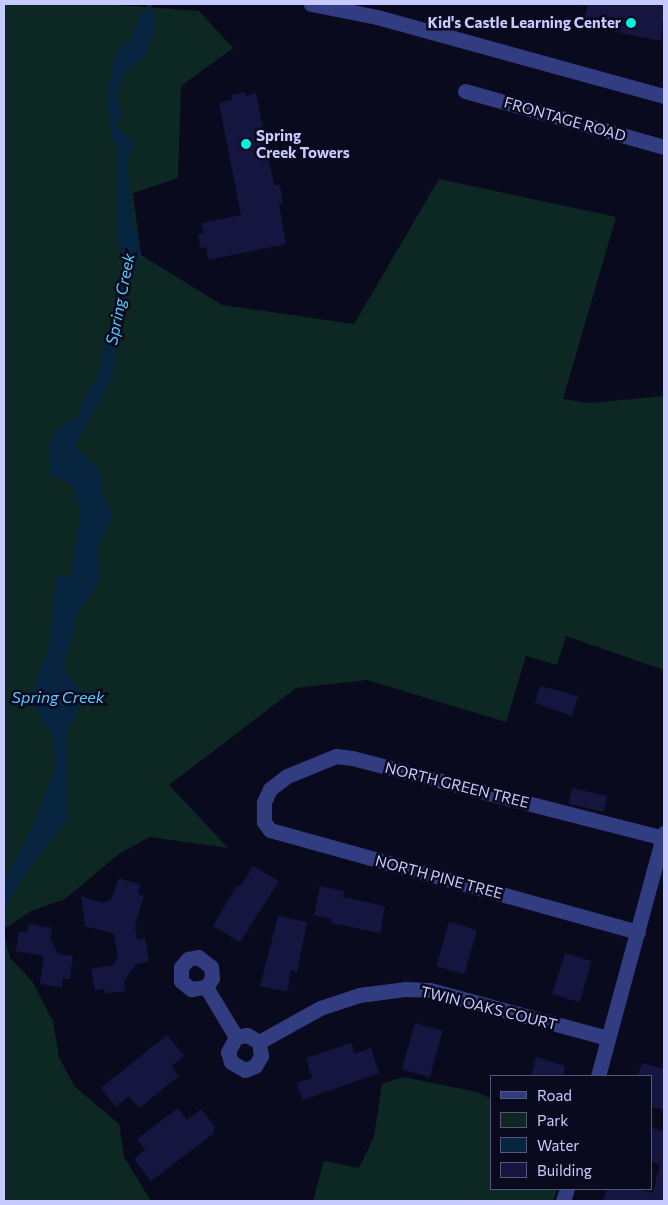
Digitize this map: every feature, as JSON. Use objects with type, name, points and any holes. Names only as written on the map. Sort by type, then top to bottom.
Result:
[{"type":"street","points":[[311,4],[386,20],[664,96]]},
{"type":"street","name":"FRONTAGE ROAD","points":[[465,91],[664,147]]},
{"type":"street","name":"NORTH GREEN TREE","points":[[264,802],[270,788],[287,776],[336,756],[352,758],[664,835]]},
{"type":"street","name":"NORTH PINE TREE","points":[[264,802],[264,822],[270,830],[638,932]]},
{"type":"street","points":[[598,1075],[664,835]]},
{"type":"street","points":[[206,987],[236,1037]]},
{"type":"street","name":"TWIN OAKS COURT","points":[[259,1042],[320,1008],[358,995],[405,988],[430,990],[608,1038]]},
{"type":"street","points":[[247,1035],[259,1042],[262,1049],[259,1062],[245,1070],[235,1066],[228,1058],[229,1046],[236,1037],[247,1035]]},
{"type":"green space","points":[[4,4],[103,4],[199,11],[233,48],[181,86],[178,178],[133,193],[141,255],[222,305],[354,324],[439,179],[616,217],[563,399],[589,403],[664,396],[664,670],[566,636],[557,665],[526,656],[506,722],[367,680],[296,688],[169,785],[228,848],[150,837],[120,853],[65,899],[31,911],[4,929]]},
{"type":"green space","points":[[4,934],[10,958],[32,981],[53,1021],[59,1057],[74,1086],[119,1124],[124,1157],[151,1201],[4,1201]]},
{"type":"green space","points":[[403,1077],[477,1092],[490,1098],[490,1190],[557,1190],[553,1201],[313,1201],[324,1161],[359,1168],[374,1137],[382,1084]]},
{"type":"water","name":"Spring Creek","points":[[141,12],[157,15],[148,53],[123,74],[116,95],[121,112],[117,129],[135,141],[127,162],[131,214],[141,255],[122,309],[112,377],[75,447],[100,470],[103,495],[113,516],[98,548],[99,582],[78,611],[64,670],[85,695],[68,731],[66,822],[26,873],[4,909],[4,881],[34,824],[56,765],[52,733],[40,717],[33,691],[50,644],[56,577],[71,576],[81,512],[73,487],[51,474],[49,444],[59,427],[74,421],[100,370],[123,259],[118,237],[118,147],[111,137],[107,98],[115,54],[132,38]]},
{"type":"building","name":"Kid's Castle Learning Center","points":[[588,4],[664,4],[661,41],[612,31],[613,27],[584,19]]},
{"type":"building","name":"Spring Creek Towers","points":[[245,92],[246,96],[256,93],[274,185],[280,185],[283,203],[279,204],[286,244],[208,260],[206,247],[201,248],[198,235],[204,233],[201,223],[241,215],[219,103],[232,100],[231,95]]},
{"type":"building","points":[[540,686],[578,696],[572,716],[535,703]]},
{"type":"building","points":[[572,788],[607,796],[603,812],[568,804]]},
{"type":"building","points":[[253,866],[279,881],[240,942],[213,926],[237,885],[240,887]]},
{"type":"building","points":[[119,878],[140,885],[138,894],[144,896],[135,925],[137,940],[145,938],[149,962],[136,964],[124,981],[125,991],[105,994],[104,989],[95,990],[91,969],[113,965],[118,957],[114,934],[85,926],[81,896],[103,903],[111,900]]},
{"type":"building","points":[[320,886],[344,891],[343,897],[385,906],[380,933],[331,923],[332,919],[314,915]]},
{"type":"building","points":[[278,916],[307,922],[297,972],[291,970],[287,992],[260,986]]},
{"type":"building","points":[[449,922],[477,930],[464,974],[436,966]]},
{"type":"building","points":[[28,924],[52,928],[50,938],[58,954],[73,956],[70,979],[63,978],[62,987],[40,984],[44,956],[16,951],[19,931],[27,932]]},
{"type":"building","points":[[565,953],[592,961],[579,1002],[552,994]]},
{"type":"building","points":[[415,1023],[443,1031],[430,1077],[402,1069]]},
{"type":"building","points":[[167,1035],[184,1056],[171,1066],[179,1076],[139,1108],[129,1096],[116,1107],[101,1088]]},
{"type":"building","points":[[351,1043],[355,1054],[371,1048],[379,1073],[303,1100],[297,1083],[312,1078],[306,1058]]},
{"type":"building","points":[[536,1057],[565,1066],[563,1075],[531,1075]]},
{"type":"building","points":[[642,1063],[664,1069],[664,1110],[653,1107],[653,1075],[638,1075]]},
{"type":"building","points":[[178,1108],[187,1120],[201,1109],[215,1127],[213,1134],[151,1181],[134,1159],[145,1150],[137,1139]]},
{"type":"building","points":[[653,1128],[664,1132],[664,1201],[603,1201],[607,1190],[642,1190],[653,1193],[660,1164],[653,1162]]},
{"type":"waterway","name":"Spring Creek","points":[[147,17],[149,4]]},
{"type":"place","name":"Kid's Castle Learning Center","points":[[631,23]]},
{"type":"place","name":"Spring Creek Towers","points":[[246,144]]}]
